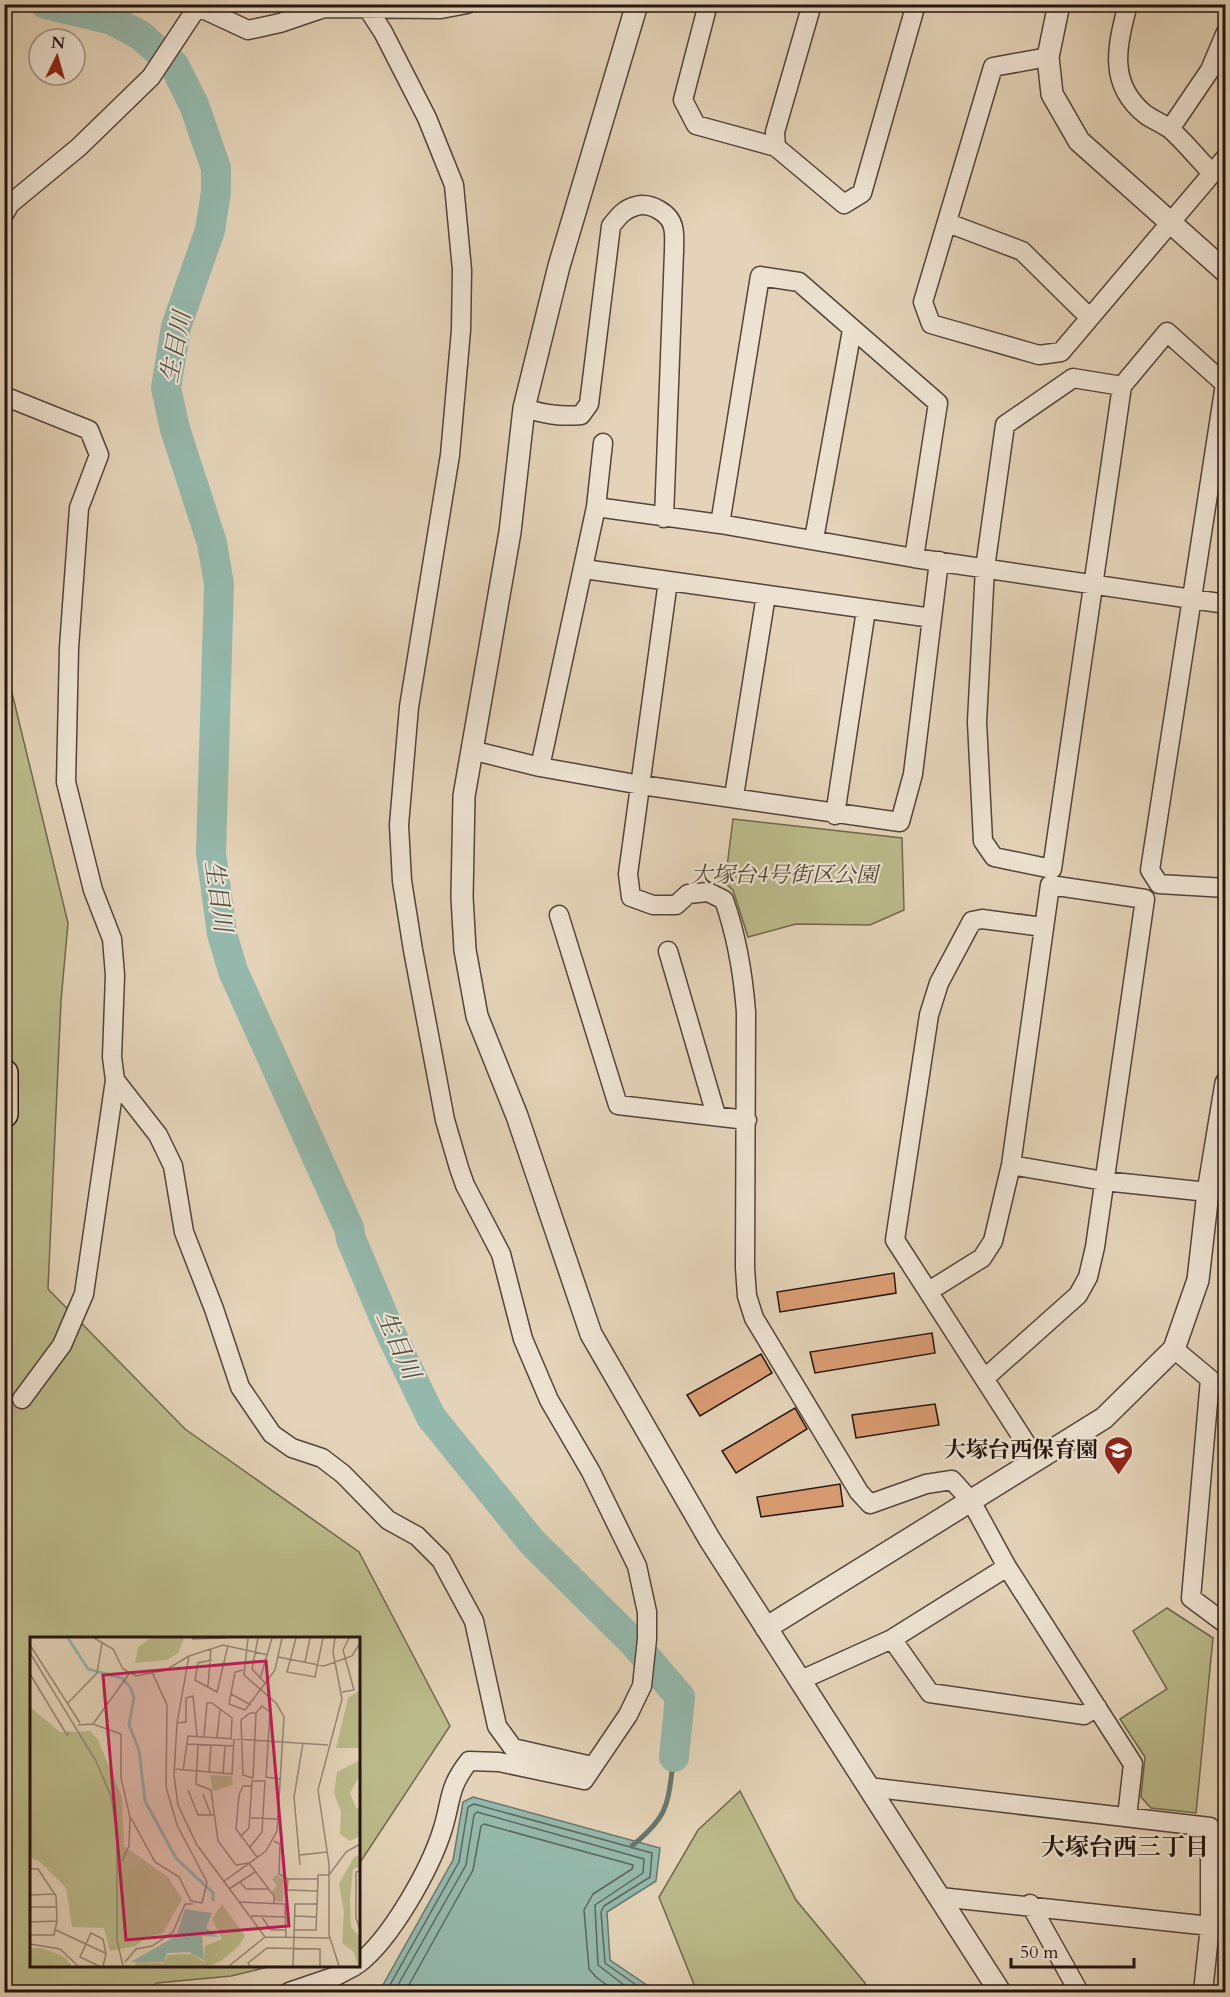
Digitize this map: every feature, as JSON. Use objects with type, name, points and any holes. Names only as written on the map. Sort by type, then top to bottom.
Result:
[{"type":"main road","points":[[4,1073],[4,1114]]},
{"type":"street","points":[[4,214],[10,204],[79,147],[151,77],[176,43],[194,7],[248,30],[280,23],[324,8],[441,9],[467,4]]},
{"type":"street","points":[[637,4],[559,267],[524,408],[510,532],[464,796],[462,897],[465,950],[477,1016],[517,1116],[591,1334],[710,1540],[1000,1992]]},
{"type":"street","points":[[708,4],[683,100],[696,125],[776,147],[844,204],[862,192],[916,4]]},
{"type":"street","points":[[776,147],[775,132],[812,4]]},
{"type":"street","points":[[1059,4],[1048,57],[1052,94],[1079,141],[1226,272]]},
{"type":"street","points":[[1128,4],[1116,51],[1118,70],[1129,97],[1146,114],[1170,129],[1212,173]]},
{"type":"street","points":[[360,1961],[376,1948],[395,1923],[435,1851],[452,1786],[469,1761],[500,1762],[584,1780],[628,1715],[642,1686],[647,1639],[647,1612],[637,1566],[591,1472],[549,1400],[523,1339],[501,1254],[465,1185],[459,1168],[445,1120],[402,881],[399,825],[410,707],[450,455],[461,330],[462,270],[454,185],[427,118],[383,32],[368,9]]},
{"type":"street","points":[[1170,129],[1210,70],[1226,32]]},
{"type":"street","points":[[1048,57],[993,67],[948,224],[922,302],[931,324],[1039,354],[1061,352],[1226,157]]},
{"type":"street","points":[[524,408],[555,416],[568,416],[581,415],[589,404],[611,226],[620,214],[637,205],[651,206],[664,213],[674,226],[664,518]]},
{"type":"street","points":[[948,224],[1022,251],[1089,317]]},
{"type":"street","points":[[720,524],[760,276],[799,282],[938,403],[914,558]]},
{"type":"street","points":[[814,538],[852,330]]},
{"type":"street","points":[[1122,386],[1073,378],[1005,425],[985,568],[977,722],[983,841],[994,857],[1052,869],[1122,386],[1167,332],[1225,384],[1150,870],[1159,884],[1226,888]]},
{"type":"street","points":[[4,396],[89,430],[99,455],[79,508],[69,648],[66,782],[93,890],[112,939],[115,975],[112,1057],[115,1080],[84,1294],[62,1345],[22,1399]]},
{"type":"street","points":[[540,767],[585,569],[596,507],[603,444]]},
{"type":"street","points":[[596,507],[814,538],[914,558],[1226,603]]},
{"type":"street","points":[[471,750],[540,767],[641,785],[734,796],[836,815],[900,822],[914,774],[939,561]]},
{"type":"street","points":[[585,569],[932,618]]},
{"type":"street","points":[[668,581],[628,874],[631,897],[653,905],[676,905],[688,894],[708,892],[724,900],[735,930],[743,973],[746,1012],[745,1268],[747,1296],[754,1318],[859,1492],[870,1504],[926,1484],[952,1480],[971,1501],[1007,1567],[1133,1764],[1127,1817]]},
{"type":"street","points":[[734,796],[766,595]]},
{"type":"street","points":[[836,815],[867,610]]},
{"type":"street","points":[[929,1291],[982,1258],[993,1241],[1011,1165],[1050,885],[1145,899],[1095,1247],[1084,1288],[1059,1314],[985,1378]]},
{"type":"street","points":[[559,915],[618,1105],[747,1120]]},
{"type":"street","points":[[1036,1459],[895,1240],[929,1015],[939,983],[972,921],[982,919],[1043,927]]},
{"type":"street","points":[[669,951],[716,1116]]},
{"type":"street","points":[[115,1080],[158,1135],[172,1166],[184,1232],[214,1309],[240,1388],[272,1434],[292,1448],[322,1458],[343,1474],[388,1520],[417,1536],[441,1560],[474,1621],[497,1726],[513,1748],[592,1766]]},
{"type":"street","points":[[766,1628],[1104,1418],[1174,1349],[1198,1280],[1208,1192],[1226,1083]]},
{"type":"street","points":[[1011,1165],[1104,1181],[1208,1192]]},
{"type":"street","points":[[1174,1349],[1210,1379],[1191,1598],[1226,1624]]},
{"type":"street","points":[[801,1680],[892,1639],[1007,1567]]},
{"type":"street","points":[[892,1639],[930,1693],[1084,1715],[1097,1707]]},
{"type":"street","points":[[868,1787],[1210,1827],[1210,1926],[1203,1992]]},
{"type":"street","points":[[940,1897],[1210,1926]]},
{"type":"street","points":[[1030,1905],[1078,1992]]},
{"type":"street","points":[[289,1992],[336,1976],[352,1967]]},
{"type":"green space","points":[[4,660],[68,923],[61,1001],[48,1289],[185,1429],[359,1552],[450,1726],[360,1862],[360,1637],[30,1637],[30,1967],[268,1967],[231,1976],[157,1983],[144,1992],[5,1992]]},
{"type":"green space","name":"大塚台4号街区公園","points":[[733,819],[902,838],[904,910],[870,925],[796,924],[748,937],[733,890],[725,883]]},
{"type":"green space","points":[[1167,1608],[1213,1638],[1196,1813],[1151,1808],[1141,1797],[1145,1757],[1120,1719],[1167,1689],[1133,1631]]},
{"type":"green space","points":[[740,1791],[796,1900],[865,1983],[869,1992],[697,1992],[659,1897],[698,1830]]},
{"type":"water","points":[[473,1797],[660,1848],[656,1881],[607,1912],[610,1960],[657,1992],[379,1992],[453,1860],[463,1802]]},
{"type":"building","points":[[894,1273],[896,1293],[780,1312],[777,1292]]},
{"type":"building","points":[[932,1333],[935,1353],[815,1373],[810,1352]]},
{"type":"building","points":[[761,1354],[772,1373],[700,1416],[687,1395]]},
{"type":"building","points":[[935,1404],[939,1425],[856,1438],[852,1415]]},
{"type":"building","points":[[795,1408],[807,1429],[736,1473],[722,1451]]},
{"type":"building","points":[[840,1484],[843,1506],[761,1517],[757,1497]]},
{"type":"waterway","name":"生目川","points":[[45,4],[112,20],[140,35],[174,65],[194,105],[216,168],[216,192],[210,230],[176,327],[166,388],[175,429],[212,543],[219,584],[211,853],[222,934],[233,971],[349,1228],[351,1239],[391,1334],[431,1417],[532,1542],[633,1642],[680,1697],[674,1757]]},
{"type":"waterway","points":[[632,1846],[661,1816],[668,1797],[674,1757]]},
{"type":"tunnel","points":[[4,1412],[22,1399]]},
{"type":"place","name":"大塚台西保育園","points":[[1119,1476]]},
{"type":"district","name":"大塚台西三丁目","points":[[1125,1847]]}]
